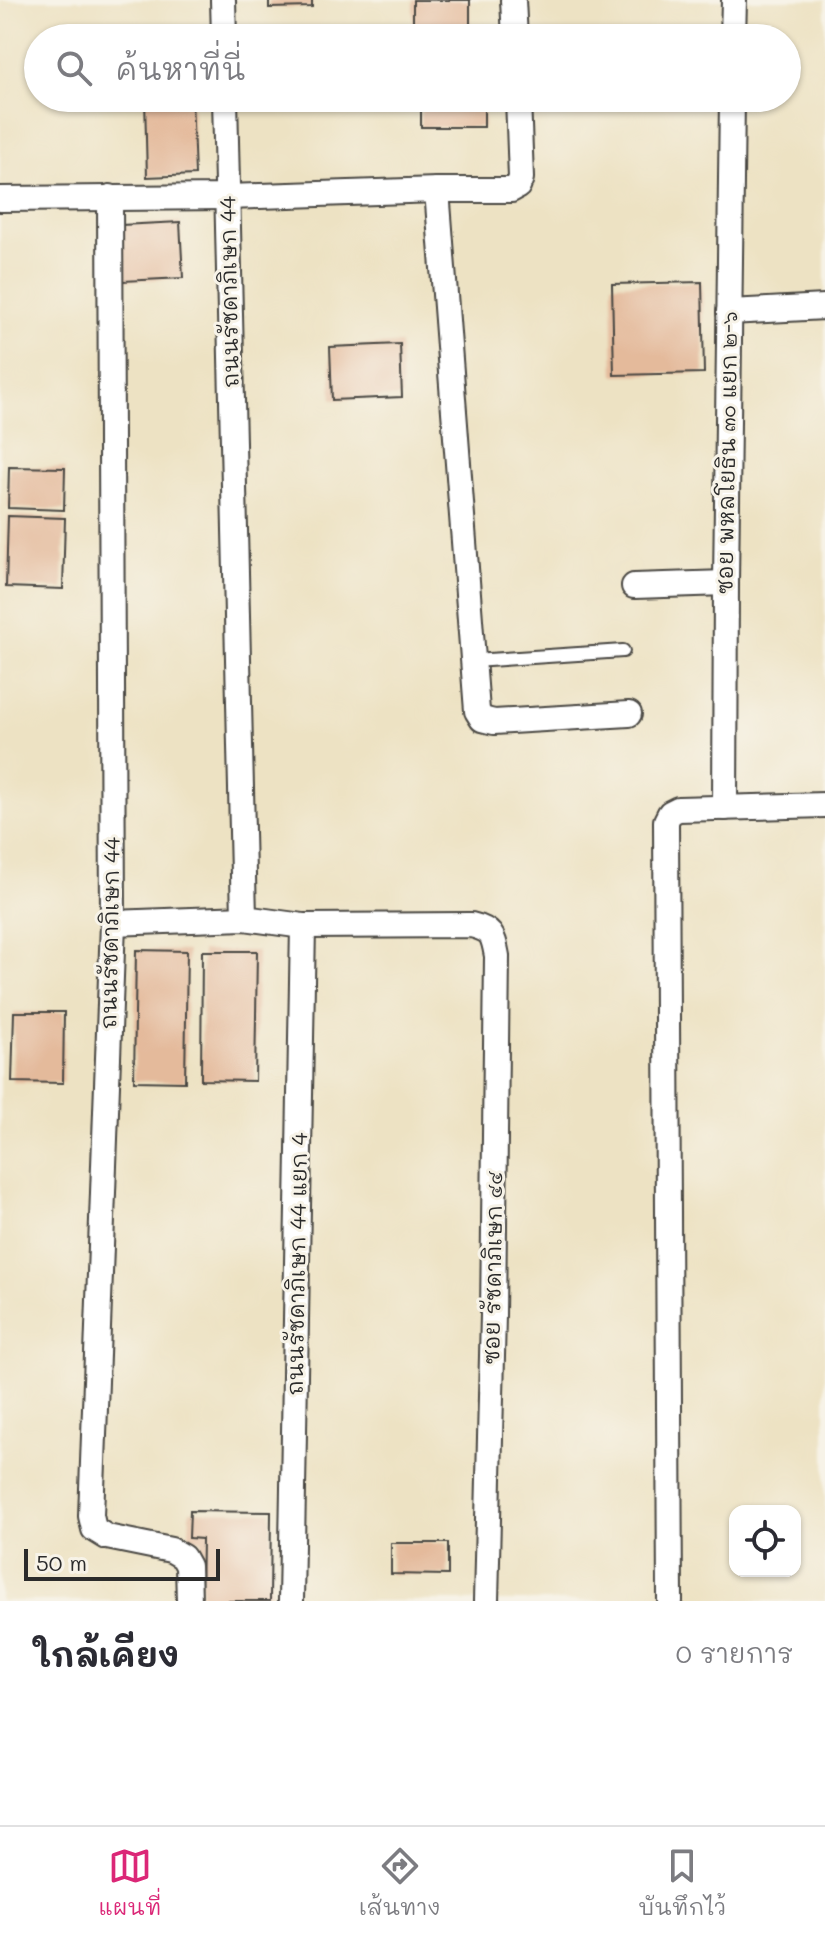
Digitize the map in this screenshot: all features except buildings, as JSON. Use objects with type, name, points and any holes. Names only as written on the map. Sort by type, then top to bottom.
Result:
[{"type":"street","points":[[223,0],[224,24]]},
{"type":"street","points":[[513,0],[514,24]]},
{"type":"street","points":[[733,24],[734,0]]},
{"type":"street","name":"ถนนรัชดาภิเษก 44","points":[[225,112],[244,918]]},
{"type":"street","points":[[0,199],[511,190],[518,186],[521,178],[519,112]]},
{"type":"street","name":"ซอย พหลโยธิน ๓๐ แยก ๒-๖","points":[[725,808],[732,112]]},
{"type":"street","points":[[437,190],[477,711],[482,719],[494,722],[629,714]]},
{"type":"street","name":"ถนนรัชดาภิเษก 44","points":[[110,197],[113,923],[91,1516],[94,1529],[107,1537],[171,1550],[183,1557],[188,1566],[189,1601]]},
{"type":"street","points":[[729,312],[825,307]]},
{"type":"street","points":[[634,586],[726,583]]},
{"type":"street","points":[[670,1601],[666,821],[670,813],[678,809],[825,805]]},
{"type":"street","points":[[113,923],[244,918],[303,926]]},
{"type":"street","name":"ซอย รัชดาภิเษก ๔๔","points":[[303,926],[471,925],[484,928],[493,936],[497,956],[486,1601]]},
{"type":"street","name":"ถนนรัชดาภิเษก 44 แยก 4","points":[[291,1601],[303,926]]},
{"type":"lane","points":[[473,661],[623,651]]}]
